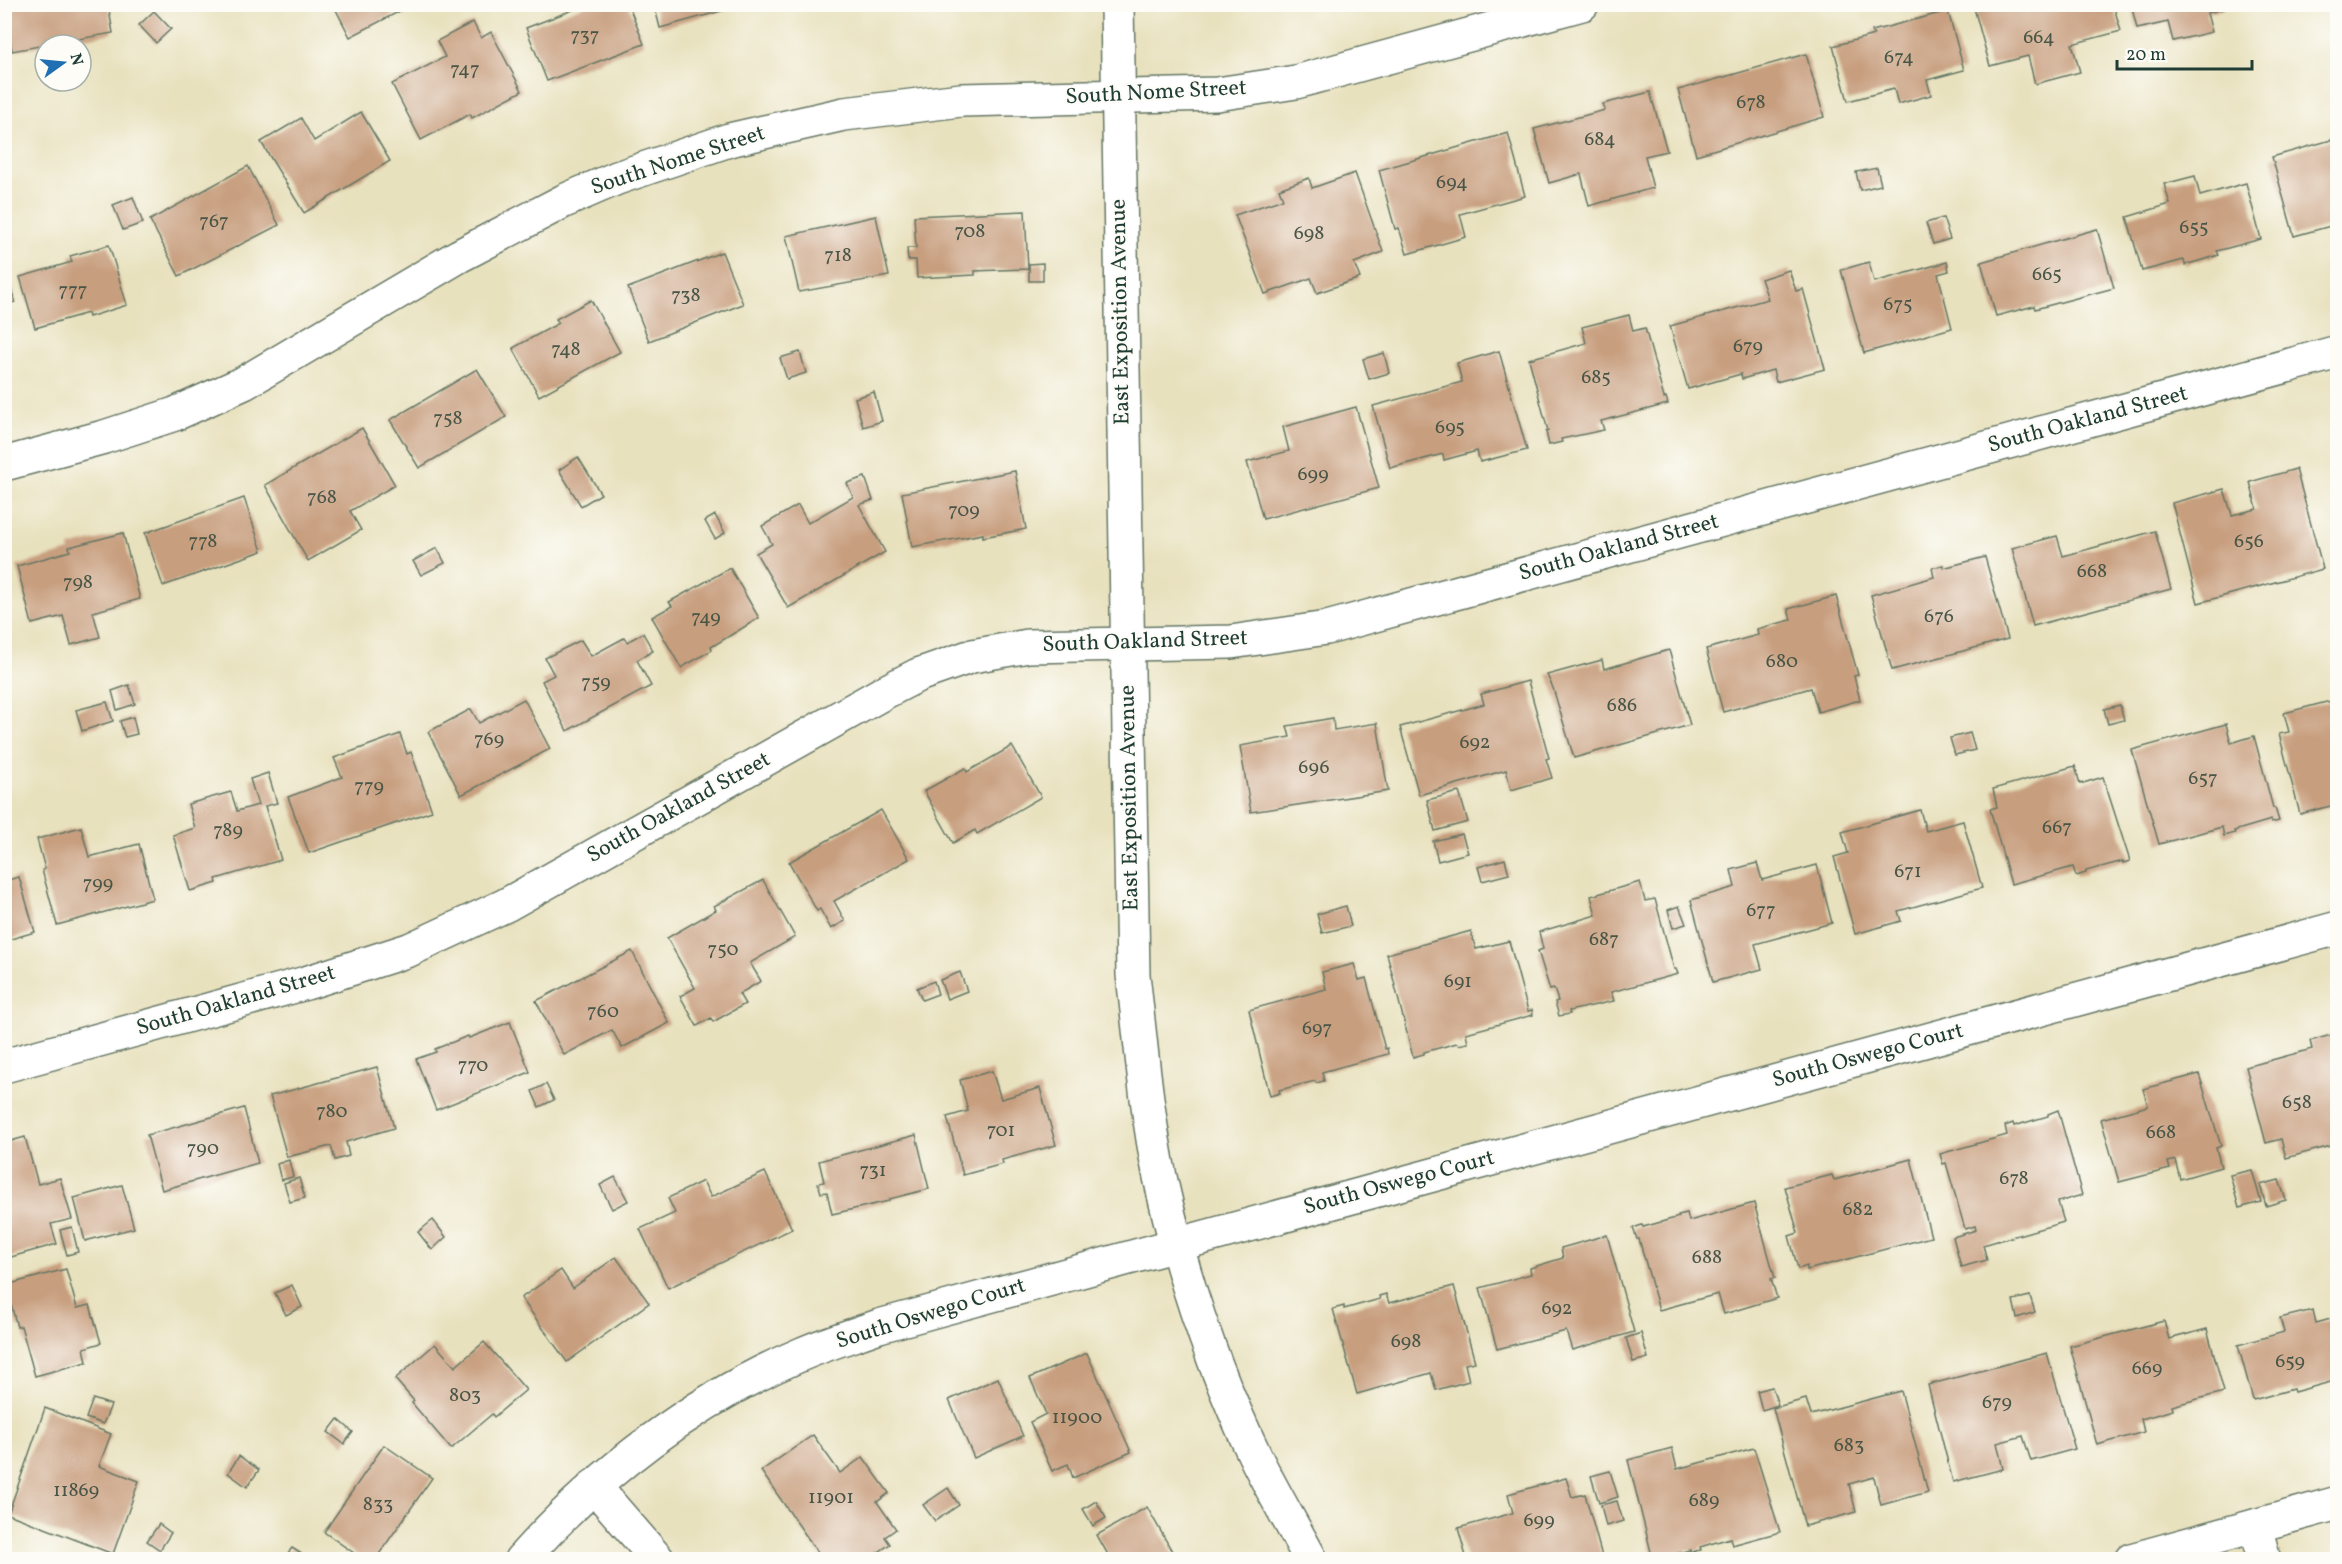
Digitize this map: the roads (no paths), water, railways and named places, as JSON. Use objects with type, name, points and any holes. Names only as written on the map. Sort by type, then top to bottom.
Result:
[{"type":"street","name":"East Exposition Avenue","points":[[1117,4],[1133,975],[1148,1110],[1160,1178],[1177,1244],[1205,1333],[1229,1398],[1257,1460],[1311,1560]]},
{"type":"street","name":"South Nome Street","points":[[4,464],[104,437],[185,409],[244,383],[459,256],[564,201],[617,178],[729,140],[844,114],[961,100],[1216,94],[1296,82],[1582,4]]},
{"type":"street","name":"South Oakland Street","points":[[4,1066],[306,983],[409,950],[506,905],[885,692],[918,675],[972,656],[1028,646],[1231,642],[1327,628],[2337,352]]},
{"type":"street","name":"South Oswego Court","points":[[521,1560],[594,1486],[659,1435],[728,1391],[802,1354],[879,1326],[2337,928]]},
{"type":"street","points":[[594,1486],[658,1560]]},
{"type":"street","points":[[2131,1560],[2337,1503]]},
{"type":"street","points":[[2255,1526],[2264,1560]]}]
